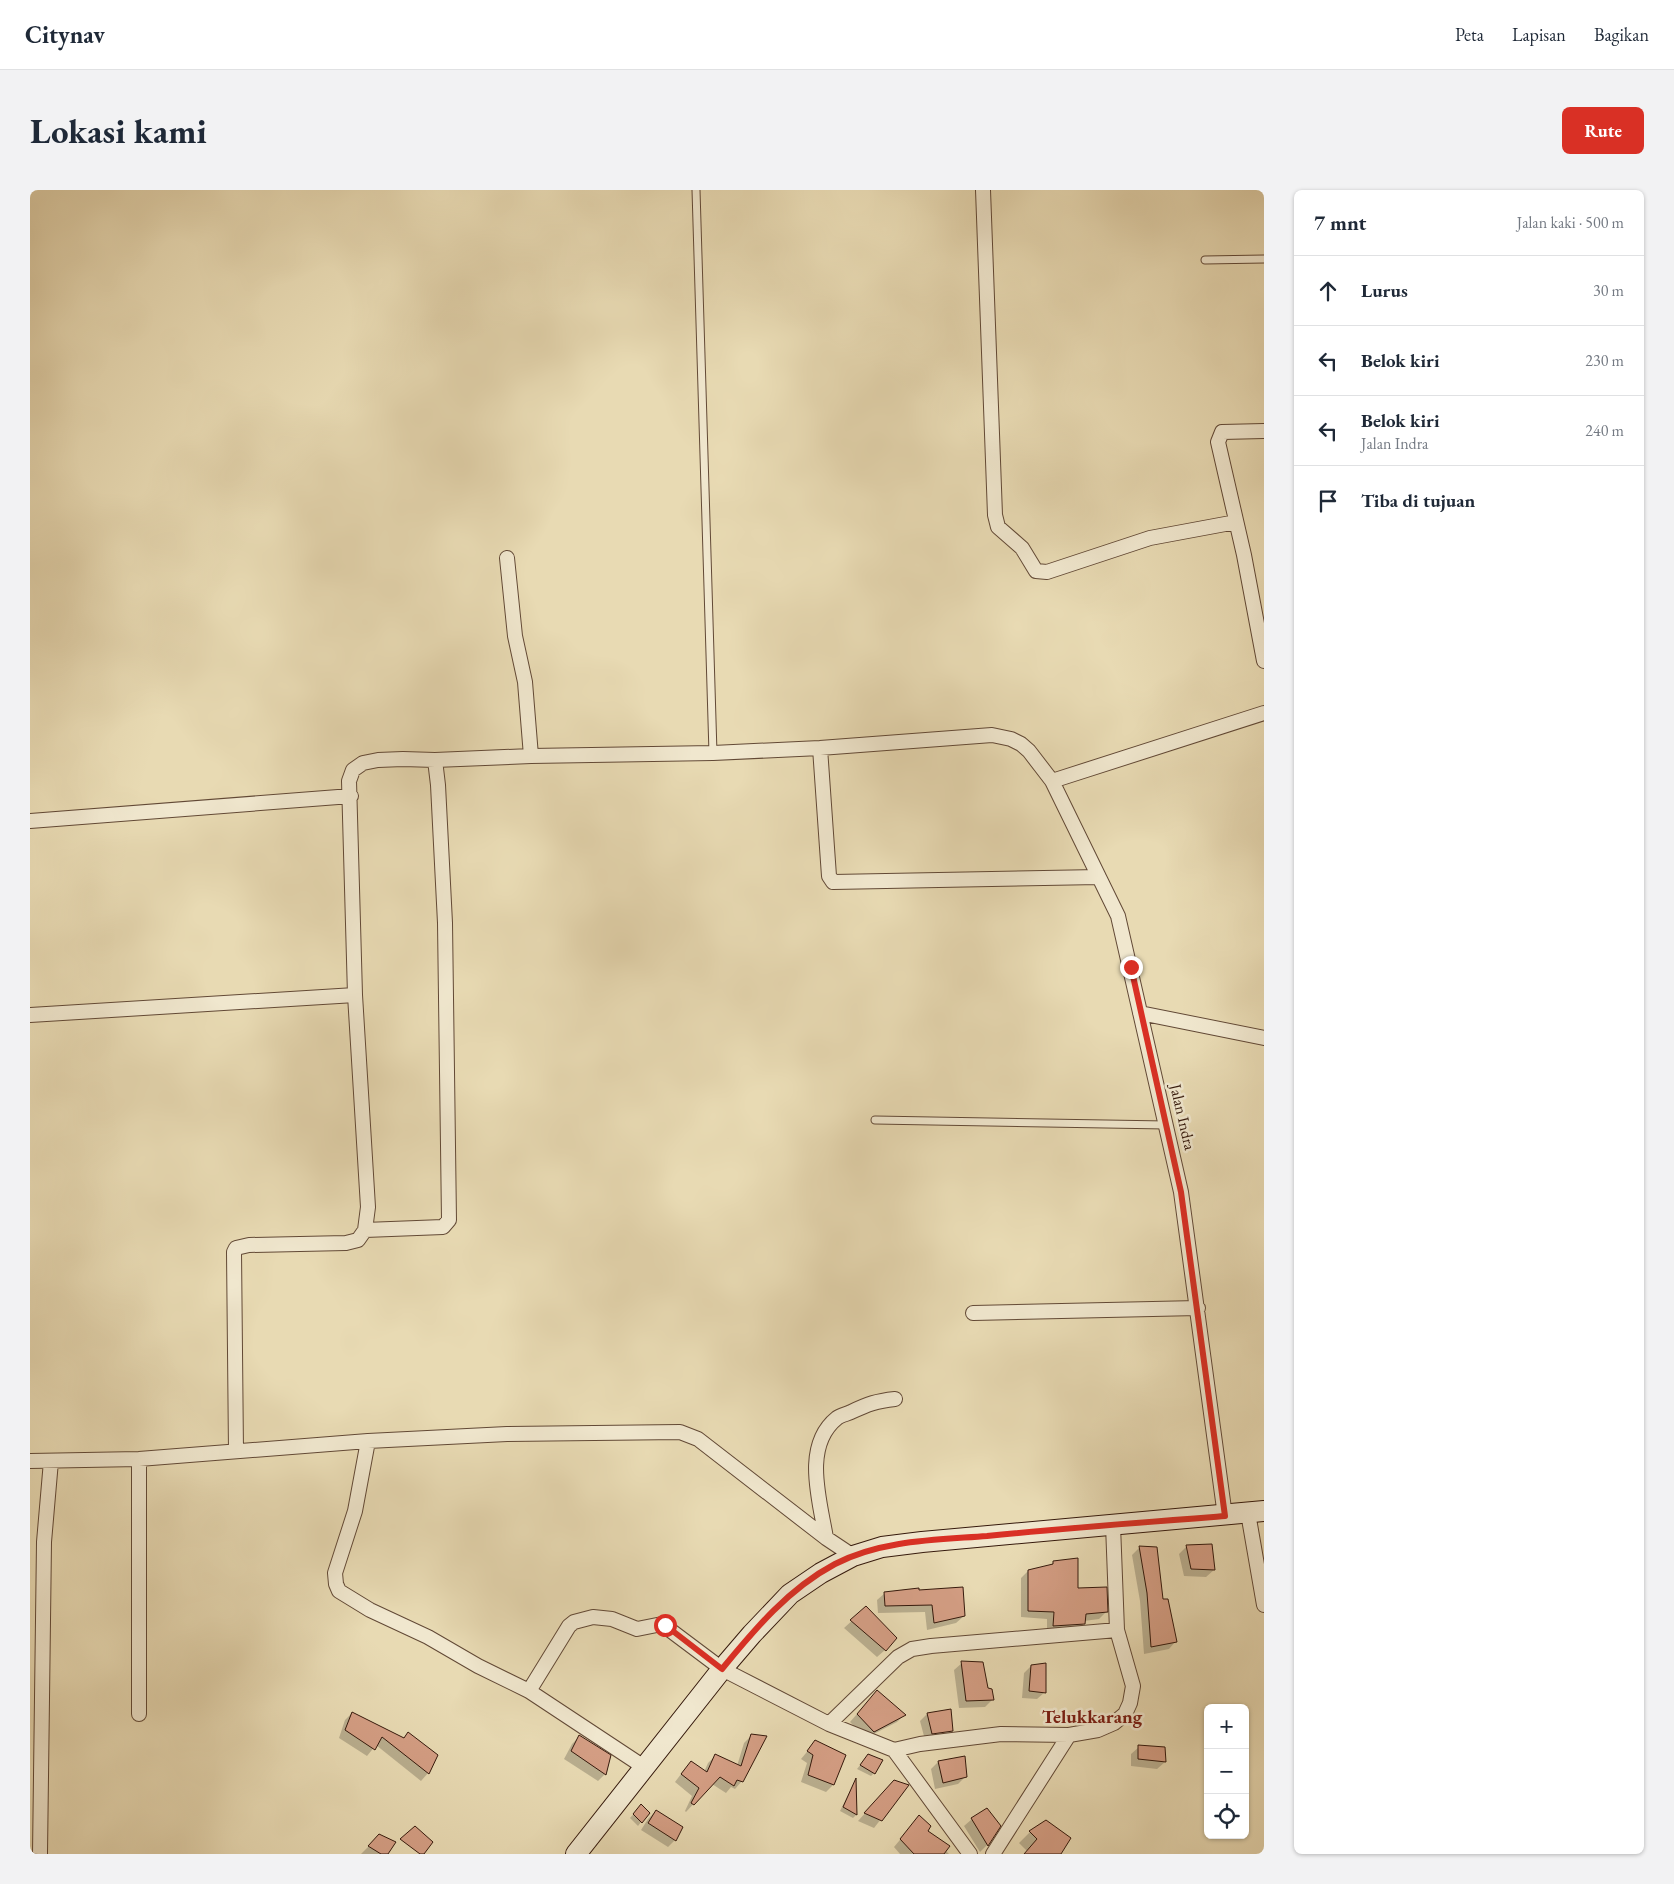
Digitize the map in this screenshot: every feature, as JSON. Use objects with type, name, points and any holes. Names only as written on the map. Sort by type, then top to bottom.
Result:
[{"type":"main road","points":[[576,1854],[722,1669],[752,1634],[790,1594],[821,1573],[853,1556],[882,1547],[922,1542],[1256,1512]]},
{"type":"street","points":[[983,190],[995,515],[998,526],[1022,548],[1036,571],[1047,572],[1150,538],[1236,522]]},
{"type":"street","points":[[1264,430],[1222,432],[1219,436],[1220,453],[1264,661]]},
{"type":"street","points":[[507,558],[516,641],[525,682],[531,756]]},
{"type":"street","points":[[1052,781],[1264,713]]},
{"type":"street","name":"Jalan Indra","points":[[820,748],[992,735],[1011,739],[1029,751],[1052,781],[1118,916],[1125,942],[1181,1192],[1225,1516]]},
{"type":"street","points":[[236,1451],[234,1252],[236,1248],[249,1245],[346,1243],[358,1240],[365,1230],[368,1207],[355,995],[351,796],[349,781],[353,770],[363,764],[403,759],[435,760],[531,756],[713,753],[820,748],[828,876],[833,882],[1099,877]]},
{"type":"street","points":[[365,1230],[443,1227],[449,1220],[445,908],[435,760]]},
{"type":"street","points":[[30,822],[351,796]]},
{"type":"street","points":[[30,1015],[355,995]]},
{"type":"street","points":[[1140,1013],[1264,1038]]},
{"type":"street","points":[[973,1312],[1198,1308]]},
{"type":"street","points":[[826,1538],[816,1473],[817,1454],[823,1434],[838,1418],[873,1402],[895,1399]]},
{"type":"street","points":[[30,1461],[139,1459],[368,1441],[507,1434],[680,1432],[698,1439],[826,1538],[853,1556]]},
{"type":"street","points":[[368,1441],[355,1511],[335,1573],[339,1591],[370,1610],[428,1637],[478,1666],[529,1691],[644,1767]]},
{"type":"street","points":[[139,1459],[139,1714]]},
{"type":"street","points":[[40,1854],[44,1542],[51,1460]]},
{"type":"street","points":[[1256,1512],[1264,1605]]},
{"type":"street","points":[[894,1750],[920,1744],[1001,1734],[1068,1734],[1098,1730],[1114,1723],[1125,1714],[1130,1703],[1133,1686],[1117,1630],[1113,1525]]},
{"type":"street","points":[[529,1691],[569,1626],[574,1622],[592,1617],[612,1619],[637,1629],[658,1624],[665,1625],[722,1669],[829,1724],[894,1750],[970,1854]]},
{"type":"street","points":[[829,1724],[898,1657],[912,1649],[1117,1630]]},
{"type":"street","points":[[993,1854],[1068,1734]]},
{"type":"lane","points":[[696,190],[713,753]]},
{"type":"lane","points":[[1205,260],[1264,258]]},
{"type":"lane","points":[[875,1120],[1166,1125]]},
{"type":"building","points":[[1212,1544],[1215,1570],[1191,1569],[1186,1545]]},
{"type":"building","points":[[1139,1546],[1157,1547],[1163,1599],[1168,1599],[1177,1642],[1151,1647],[1147,1593]]},
{"type":"building","points":[[1078,1558],[1078,1588],[1107,1587],[1108,1612],[1086,1614],[1085,1624],[1053,1626],[1054,1612],[1028,1611],[1028,1570],[1053,1564],[1053,1561]]},
{"type":"building","points":[[963,1587],[965,1616],[934,1623],[932,1605],[885,1606],[884,1592],[919,1588],[919,1590]]},
{"type":"building","points":[[866,1606],[897,1638],[886,1651],[850,1620]]},
{"type":"building","points":[[961,1661],[983,1662],[988,1688],[992,1689],[994,1700],[966,1701]]},
{"type":"building","points":[[1046,1663],[1046,1693],[1029,1691],[1031,1665]]},
{"type":"building","points":[[877,1690],[906,1715],[874,1732],[857,1714]]},
{"type":"building","points":[[951,1709],[953,1731],[932,1734],[927,1713]]},
{"type":"building","points":[[352,1712],[404,1738],[408,1732],[438,1755],[429,1774],[382,1737],[375,1750],[345,1730]]},
{"type":"building","points":[[751,1734],[767,1736],[743,1782],[737,1780],[734,1786],[720,1777],[694,1805],[691,1803],[699,1788],[681,1774],[691,1761],[707,1772],[715,1754],[741,1766]]},
{"type":"building","points":[[579,1735],[611,1755],[606,1775],[571,1751]]},
{"type":"building","points":[[815,1740],[846,1755],[834,1785],[808,1775],[813,1755],[807,1751]]},
{"type":"building","points":[[1138,1745],[1165,1747],[1166,1762],[1138,1759]]},
{"type":"building","points":[[868,1754],[883,1760],[875,1774],[860,1765]]},
{"type":"building","points":[[965,1756],[967,1777],[943,1783],[938,1761]]},
{"type":"building","points":[[856,1778],[857,1815],[843,1807]]},
{"type":"building","points":[[894,1780],[909,1785],[882,1821],[864,1813]]},
{"type":"building","points":[[641,1804],[650,1813],[642,1823],[633,1814]]},
{"type":"building","points":[[987,1808],[1001,1826],[988,1846],[971,1818]]},
{"type":"building","points":[[656,1810],[683,1827],[676,1841],[648,1823]]},
{"type":"building","points":[[919,1815],[931,1826],[928,1831],[950,1846],[944,1854],[914,1854],[900,1839]]},
{"type":"building","points":[[1046,1820],[1071,1838],[1061,1854],[1024,1854],[1037,1839],[1029,1831]]},
{"type":"building","points":[[415,1826],[433,1842],[424,1854],[420,1854],[400,1839]]},
{"type":"building","points":[[379,1834],[396,1842],[388,1854],[381,1854],[368,1846]]},
{"type":"district","name":"Telukkarang","points":[[1092,1716]]},
{"type":"route","points":[[665,1625],[722,1669],[767,1617],[790,1594],[835,1564],[868,1550],[922,1542],[1013,1533],[1225,1516],[1181,1192],[1131,967]]}]
